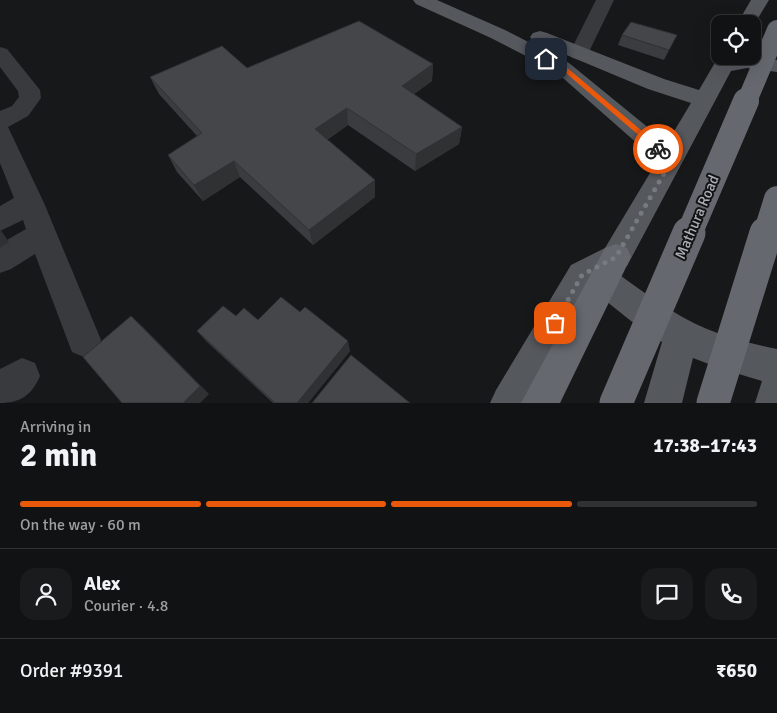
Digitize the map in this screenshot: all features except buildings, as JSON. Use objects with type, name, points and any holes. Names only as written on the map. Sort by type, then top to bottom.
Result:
[{"type":"highway","name":"Mathura Road","points":[[616,403],[777,30]]},
{"type":"highway","points":[[713,403],[777,199]]},
{"type":"highway","points":[[540,403],[610,269]]},
{"type":"main road","points":[[422,0],[498,34],[562,67],[657,147],[670,163]]},
{"type":"main road","points":[[454,0],[579,54],[656,84],[705,100]]},
{"type":"main road","points":[[751,15],[760,0]]},
{"type":"main road","points":[[761,64],[777,66]]},
{"type":"main road","points":[[509,403],[582,275],[610,269],[724,65]]},
{"type":"main road","points":[[610,269],[625,297],[682,335],[713,349],[777,367]]},
{"type":"main road","points":[[663,403],[682,335]]},
{"type":"main road","points":[[774,403],[777,388]]},
{"type":"street","points":[[579,54],[605,0]]},
{"type":"street","points":[[0,53],[9,79],[29,90],[30,98],[20,111],[0,121]]},
{"type":"street","points":[[0,133],[7,174],[30,203],[84,340]]},
{"type":"street","points":[[0,219],[30,203]]},
{"type":"street","points":[[0,260],[42,236]]},
{"type":"way so far","points":[[555,323],[582,275],[616,257],[670,163],[658,149]]},
{"type":"route","points":[[546,59],[562,67],[658,149]]}]
